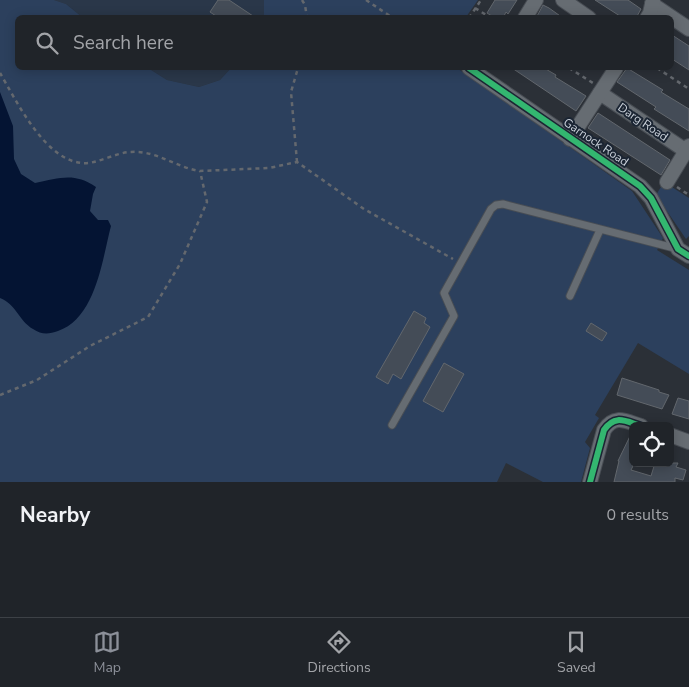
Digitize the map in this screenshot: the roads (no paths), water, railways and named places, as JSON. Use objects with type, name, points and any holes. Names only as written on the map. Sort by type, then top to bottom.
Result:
[{"type":"street","points":[[527,15],[536,0]]},
{"type":"street","points":[[563,0],[585,15]]},
{"type":"street","points":[[648,15],[653,2],[670,15]]},
{"type":"street","points":[[674,18],[689,29]]},
{"type":"street","name":"Garnock Road","points":[[471,70],[646,192],[684,252]]},
{"type":"street","points":[[570,138],[615,70]]},
{"type":"street","name":"Darg Road","points":[[601,91],[687,149],[667,182]]},
{"type":"street","points":[[590,482],[607,425],[611,421],[617,420],[629,423]]},
{"type":"street","points":[[674,437],[689,442]]},
{"type":"lane","points":[[392,425],[454,316],[444,294],[491,209],[496,205],[502,204],[684,252]]},
{"type":"lane","points":[[570,296],[600,230]]}]
